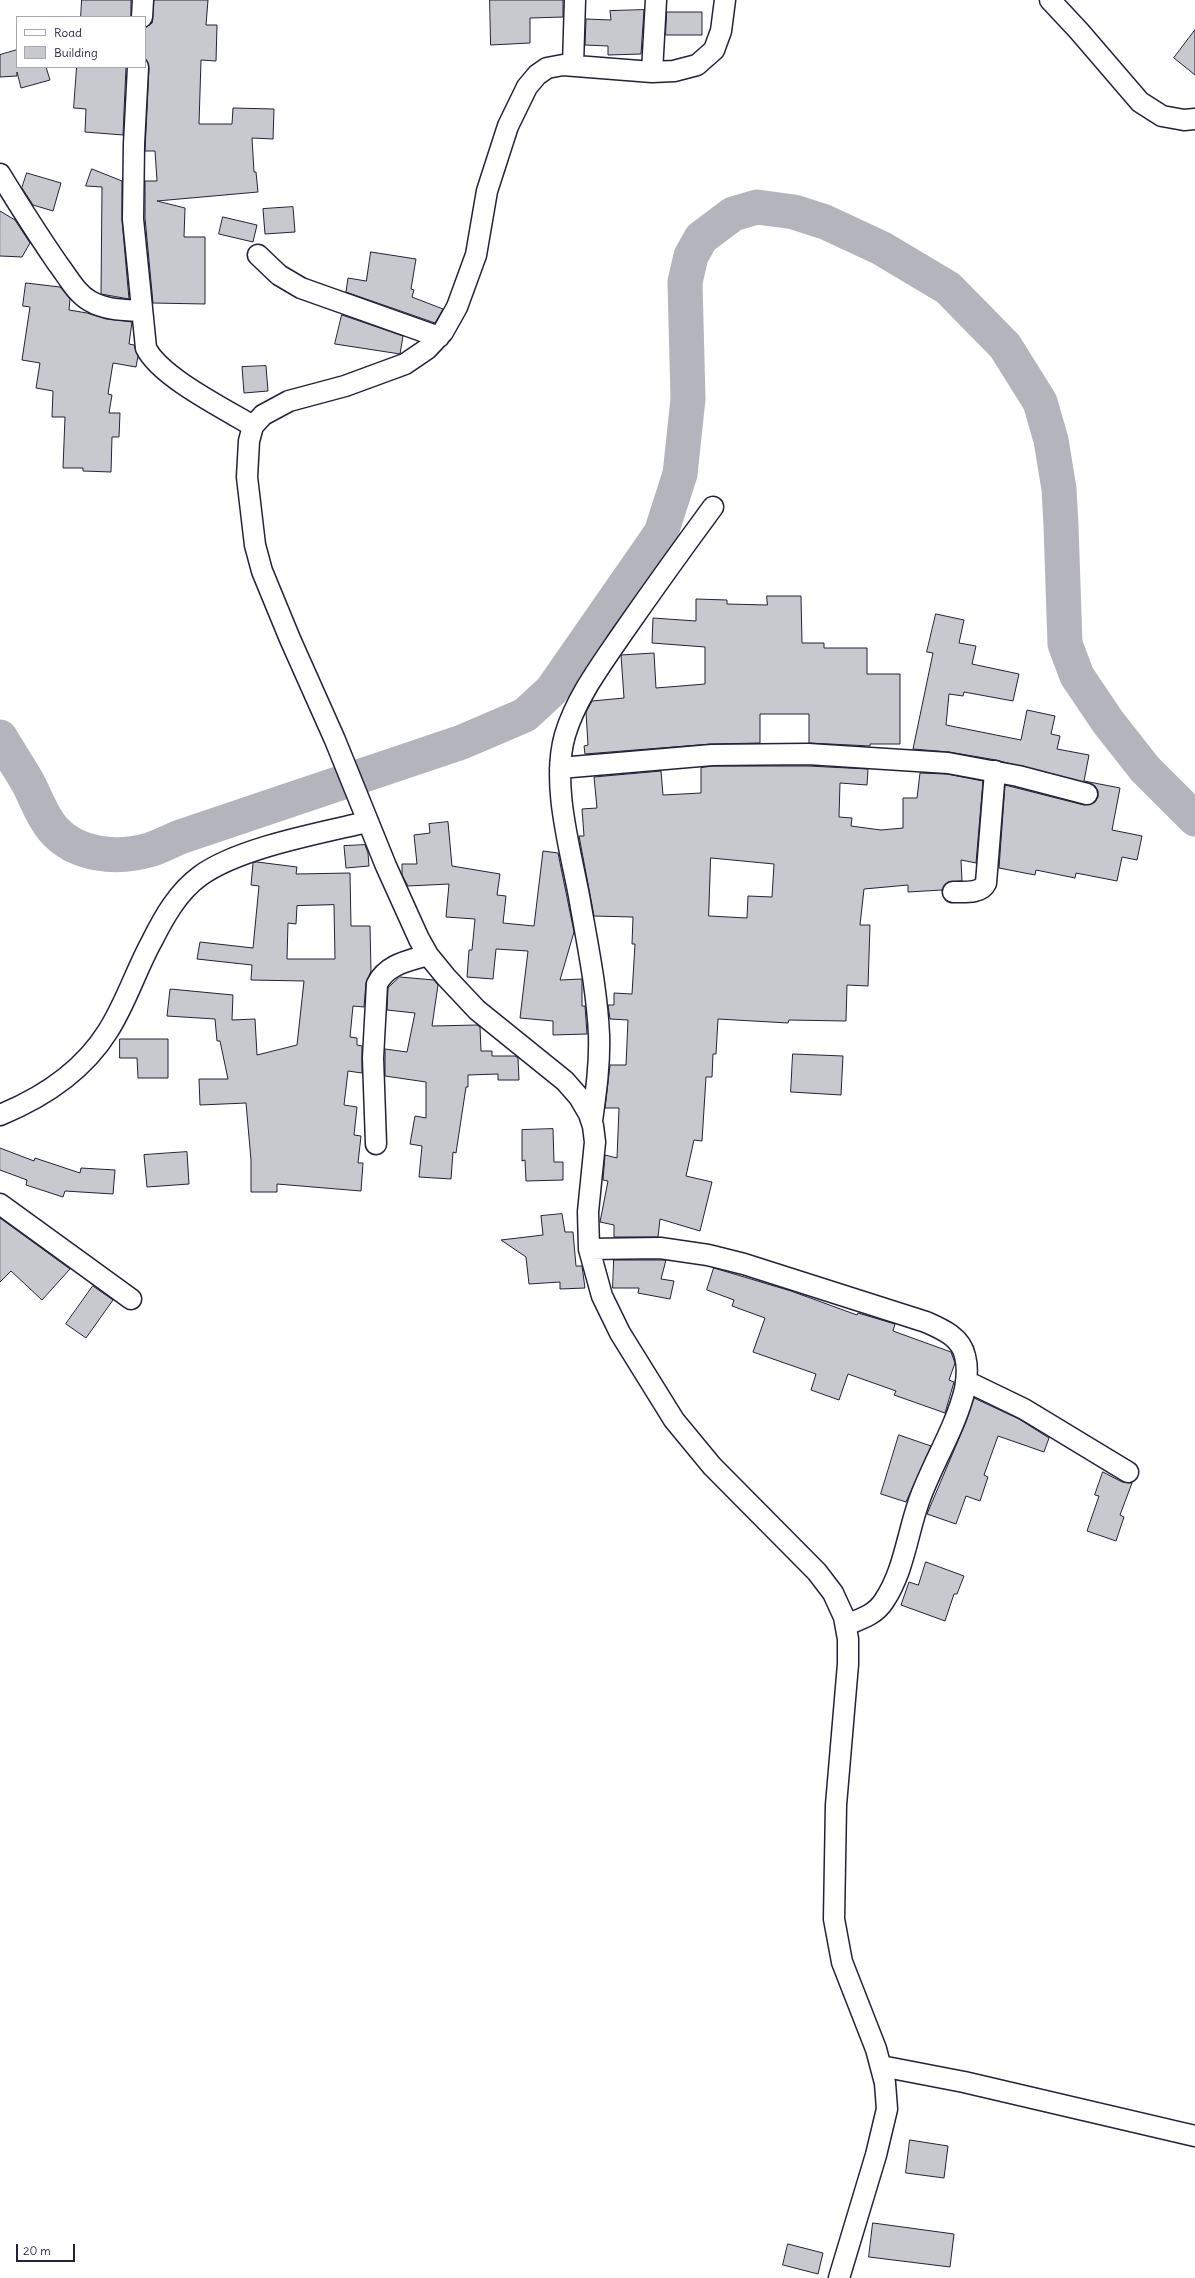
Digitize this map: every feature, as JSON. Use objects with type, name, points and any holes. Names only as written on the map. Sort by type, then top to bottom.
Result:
[{"type":"street","points":[[142,16],[143,0]]},
{"type":"street","points":[[573,65],[575,0]]},
{"type":"street","points":[[652,72],[656,0]]},
{"type":"street","points":[[592,1121],[579,1097],[565,1081],[477,1010],[428,955],[407,915],[365,818],[335,740],[276,606],[254,545],[247,477],[249,441],[253,426],[263,415],[282,404],[351,384],[405,364],[427,349],[439,336],[457,307],[476,255],[484,205],[493,169],[508,126],[532,80],[542,70],[557,65],[652,72],[692,68],[708,58],[714,50],[718,40],[725,0]]},
{"type":"street","points":[[1050,0],[1079,31],[1140,102],[1162,116],[1184,120],[1195,119]]},
{"type":"street","points":[[138,68],[134,144],[133,219],[144,342],[154,359],[190,389],[253,426]]},
{"type":"street","points":[[0,174],[52,256],[73,285],[84,296],[91,302],[114,309],[141,311]]},
{"type":"street","points":[[258,255],[279,275],[301,288],[439,336]]},
{"type":"street","points":[[713,506],[658,582],[587,688],[565,735],[560,768],[565,821],[584,926],[599,1034],[598,1082],[592,1121],[595,1142],[588,1212],[589,1249],[602,1296],[612,1317],[674,1420],[712,1466],[817,1572],[833,1593],[846,1625],[848,1664],[836,1806],[834,1919],[842,1962],[876,2050],[886,2092],[885,2118],[870,2176],[839,2278]]},
{"type":"street","points":[[560,768],[712,755],[808,754],[948,763],[995,771],[1087,794]]},
{"type":"street","points":[[953,892],[978,890],[984,887],[986,883],[995,771]]},
{"type":"street","points":[[0,1114],[53,1088],[92,1054],[109,1030],[157,930],[187,886],[201,875],[231,859],[365,818]]},
{"type":"street","points":[[376,1144],[373,1058],[376,984],[381,975],[392,966],[428,955]]},
{"type":"street","points":[[0,1204],[131,1299]]},
{"type":"street","points":[[589,1249],[660,1248],[708,1255],[744,1264],[926,1322],[949,1333],[962,1346],[966,1359],[966,1381],[956,1413],[918,1503],[904,1556],[893,1585],[884,1601],[874,1612],[846,1625]]},
{"type":"street","points":[[966,1381],[1024,1409],[1128,1472]]},
{"type":"street","points":[[881,2066],[1047,2100],[1195,2136]]},
{"type":"building","points":[[82,0],[131,0],[131,16],[81,16]]},
{"type":"building","points":[[154,0],[208,0],[206,25],[217,25],[216,61],[201,60],[199,124],[232,124],[233,108],[274,109],[273,139],[252,138],[254,172],[256,172],[258,192],[157,201],[185,208],[184,237],[205,237],[205,304],[153,303],[145,218],[145,181],[157,181],[155,151],[145,151],[149,68],[146,60],[146,27],[152,23]]},
{"type":"building","points":[[490,0],[563,0],[563,17],[530,18],[530,43],[491,45]]},
{"type":"building","points":[[644,10],[641,54],[608,55],[608,46],[585,45],[586,19],[611,20],[610,11]]},
{"type":"building","points":[[667,12],[702,12],[702,35],[666,35]]},
{"type":"building","points":[[1195,30],[1195,75],[1174,58]]},
{"type":"building","points":[[16,50],[16,68],[46,68],[50,80],[21,88],[17,72],[17,76],[0,77],[0,55]]},
{"type":"building","points":[[77,68],[126,68],[123,135],[85,132],[86,109],[74,108]]},
{"type":"building","points":[[92,169],[122,181],[122,220],[129,299],[101,294],[102,187],[86,186]]},
{"type":"building","points":[[27,173],[61,183],[53,211],[33,205],[22,188]]},
{"type":"building","points":[[293,207],[295,232],[265,234],[263,209]]},
{"type":"building","points":[[0,211],[15,220],[30,243],[22,257],[0,256]]},
{"type":"building","points":[[223,217],[257,225],[253,242],[219,234]]},
{"type":"building","points":[[371,252],[416,259],[411,289],[414,290],[412,297],[443,309],[435,323],[346,292],[348,278],[366,281]]},
{"type":"building","points":[[26,283],[60,287],[70,299],[69,310],[87,313],[106,319],[132,322],[129,344],[134,345],[138,356],[136,367],[113,363],[108,394],[112,395],[109,413],[120,413],[119,437],[112,437],[111,472],[83,471],[83,468],[63,468],[65,417],[52,417],[53,391],[36,388],[40,363],[22,360],[30,307],[23,306]]},
{"type":"building","points":[[342,315],[403,336],[400,354],[335,344]]},
{"type":"building","points":[[266,366],[268,391],[244,393],[242,367]]},
{"type":"building","points":[[767,596],[801,596],[802,643],[824,643],[824,648],[867,648],[867,674],[900,674],[900,744],[870,744],[870,746],[809,743],[809,714],[760,714],[760,743],[711,744],[585,754],[584,746],[588,745],[586,712],[592,701],[624,698],[621,655],[654,653],[656,688],[705,684],[705,647],[652,643],[653,618],[696,621],[696,599],[727,600],[727,604],[767,605]]},
{"type":"building","points":[[936,614],[964,620],[959,643],[976,646],[972,664],[1019,674],[1013,701],[964,692],[963,696],[949,694],[946,725],[1021,740],[1027,710],[1055,716],[1051,734],[1060,736],[1057,749],[1089,755],[1084,781],[1120,788],[1112,830],[1142,836],[1137,860],[1122,857],[1117,881],[1076,873],[1075,878],[1036,870],[1035,875],[999,868],[1005,785],[1084,805],[1095,802],[1098,797],[1098,791],[1095,786],[996,760],[949,752],[913,749],[933,653],[927,652]]},
{"type":"building","points":[[713,766],[808,766],[868,769],[867,785],[840,783],[839,817],[852,818],[851,826],[881,830],[903,828],[903,798],[917,798],[920,773],[947,774],[983,781],[976,863],[961,860],[962,881],[948,882],[942,890],[908,892],[908,885],[864,889],[860,925],[870,925],[868,986],[847,985],[846,1021],[789,1020],[788,1023],[718,1019],[716,1054],[713,1054],[712,1077],[706,1077],[702,1141],[694,1140],[686,1176],[712,1182],[700,1231],[660,1219],[658,1237],[614,1237],[614,1225],[600,1222],[608,1181],[603,1180],[605,1155],[617,1158],[619,1108],[605,1108],[610,1065],[626,1065],[628,1020],[610,1019],[608,1005],[614,1005],[614,993],[632,994],[635,944],[632,944],[633,917],[594,916],[579,836],[584,836],[582,809],[597,808],[594,777],[661,771],[663,795],[701,793],[701,768]],"holes":[[[711,858],[774,864],[772,897],[748,896],[747,918],[709,916]]]},
{"type":"building","points":[[448,822],[452,866],[500,874],[497,895],[506,896],[503,923],[534,926],[543,851],[558,853],[574,932],[560,980],[582,979],[582,1006],[585,1006],[587,1034],[553,1035],[553,1021],[520,1018],[528,951],[496,949],[493,979],[467,977],[469,950],[472,950],[475,919],[446,917],[449,884],[408,886],[402,875],[402,864],[417,864],[414,835],[430,833],[429,824]]},
{"type":"building","points":[[365,845],[368,853],[369,866],[346,868],[344,846]]},
{"type":"building","points":[[257,862],[297,867],[296,874],[350,873],[351,926],[370,926],[371,971],[366,983],[364,1007],[353,1006],[350,1037],[357,1038],[357,1045],[362,1046],[362,1073],[348,1071],[344,1105],[357,1107],[354,1135],[361,1136],[358,1163],[363,1163],[361,1191],[277,1184],[277,1192],[251,1192],[251,1160],[246,1103],[200,1105],[199,1079],[228,1079],[220,1041],[217,1041],[215,1019],[167,1016],[170,989],[233,995],[232,1020],[255,1019],[257,1055],[297,1045],[304,981],[251,980],[252,965],[197,959],[200,942],[253,948],[259,886],[251,885],[253,863]],"holes":[[[334,905],[335,959],[287,959],[288,923],[296,924],[297,906]]]},
{"type":"building","points":[[400,977],[434,980],[438,985],[432,1026],[477,1025],[480,1027],[481,1051],[492,1051],[492,1056],[515,1056],[518,1058],[519,1080],[498,1080],[498,1074],[468,1075],[468,1087],[466,1087],[456,1153],[453,1152],[451,1179],[419,1177],[422,1146],[410,1144],[415,1116],[426,1118],[426,1082],[385,1076],[385,1049],[407,1052],[415,1013],[387,1010],[388,988]]},
{"type":"building","points":[[120,1039],[168,1039],[168,1078],[138,1078],[137,1058],[120,1058]]},
{"type":"building","points":[[793,1054],[843,1056],[841,1095],[791,1092]]},
{"type":"building","points":[[553,1129],[554,1162],[563,1162],[563,1180],[526,1181],[525,1160],[522,1161],[522,1130]]},
{"type":"building","points":[[0,1148],[34,1161],[35,1158],[80,1173],[81,1168],[115,1170],[113,1194],[65,1191],[63,1197],[26,1185],[27,1180],[0,1170]]},
{"type":"building","points":[[187,1152],[189,1184],[147,1187],[144,1155]]},
{"type":"building","points":[[562,1214],[565,1232],[573,1232],[576,1266],[582,1266],[585,1288],[560,1289],[560,1282],[529,1284],[526,1257],[501,1240],[543,1235],[541,1216]]},
{"type":"building","points":[[0,1218],[70,1269],[42,1300],[11,1271],[0,1282]]},
{"type":"building","points":[[614,1260],[666,1260],[661,1279],[674,1281],[670,1299],[638,1293],[639,1288],[613,1288]]},
{"type":"building","points":[[714,1268],[791,1291],[857,1315],[858,1313],[895,1324],[893,1331],[951,1352],[955,1363],[949,1380],[954,1382],[945,1413],[894,1395],[896,1391],[848,1374],[839,1400],[811,1390],[816,1374],[753,1352],[765,1318],[732,1306],[734,1300],[707,1290]]},
{"type":"building","points":[[93,1286],[113,1300],[86,1338],[66,1324]]},
{"type":"building","points":[[974,1398],[1019,1419],[1049,1438],[1044,1452],[998,1436],[984,1475],[988,1477],[980,1501],[966,1496],[956,1524],[927,1514],[966,1422]]},
{"type":"building","points":[[899,1435],[931,1446],[906,1502],[881,1494]]},
{"type":"building","points":[[1103,1472],[1122,1482],[1132,1483],[1120,1515],[1124,1517],[1116,1541],[1087,1531],[1099,1496],[1095,1495]]},
{"type":"building","points":[[926,1562],[964,1576],[957,1594],[954,1594],[945,1621],[901,1605],[909,1582],[918,1585]]},
{"type":"building","points":[[910,2140],[948,2146],[944,2178],[906,2173]]},
{"type":"building","points":[[873,2223],[954,2234],[950,2267],[869,2257]]},
{"type":"building","points":[[788,2244],[823,2253],[818,2274],[783,2265]]},
{"type":"waterway","points":[[0,737],[27,781],[45,818],[62,838],[85,850],[98,853],[124,854],[137,853],[153,849],[180,837],[462,742],[525,715],[552,690],[661,533],[680,474],[688,399],[685,282],[691,256],[701,238],[733,214],[757,207],[794,212],[825,222],[881,248],[948,288],[1005,346],[1040,402],[1051,440],[1059,489],[1065,644],[1077,676],[1108,722],[1145,769],[1195,819]]}]
